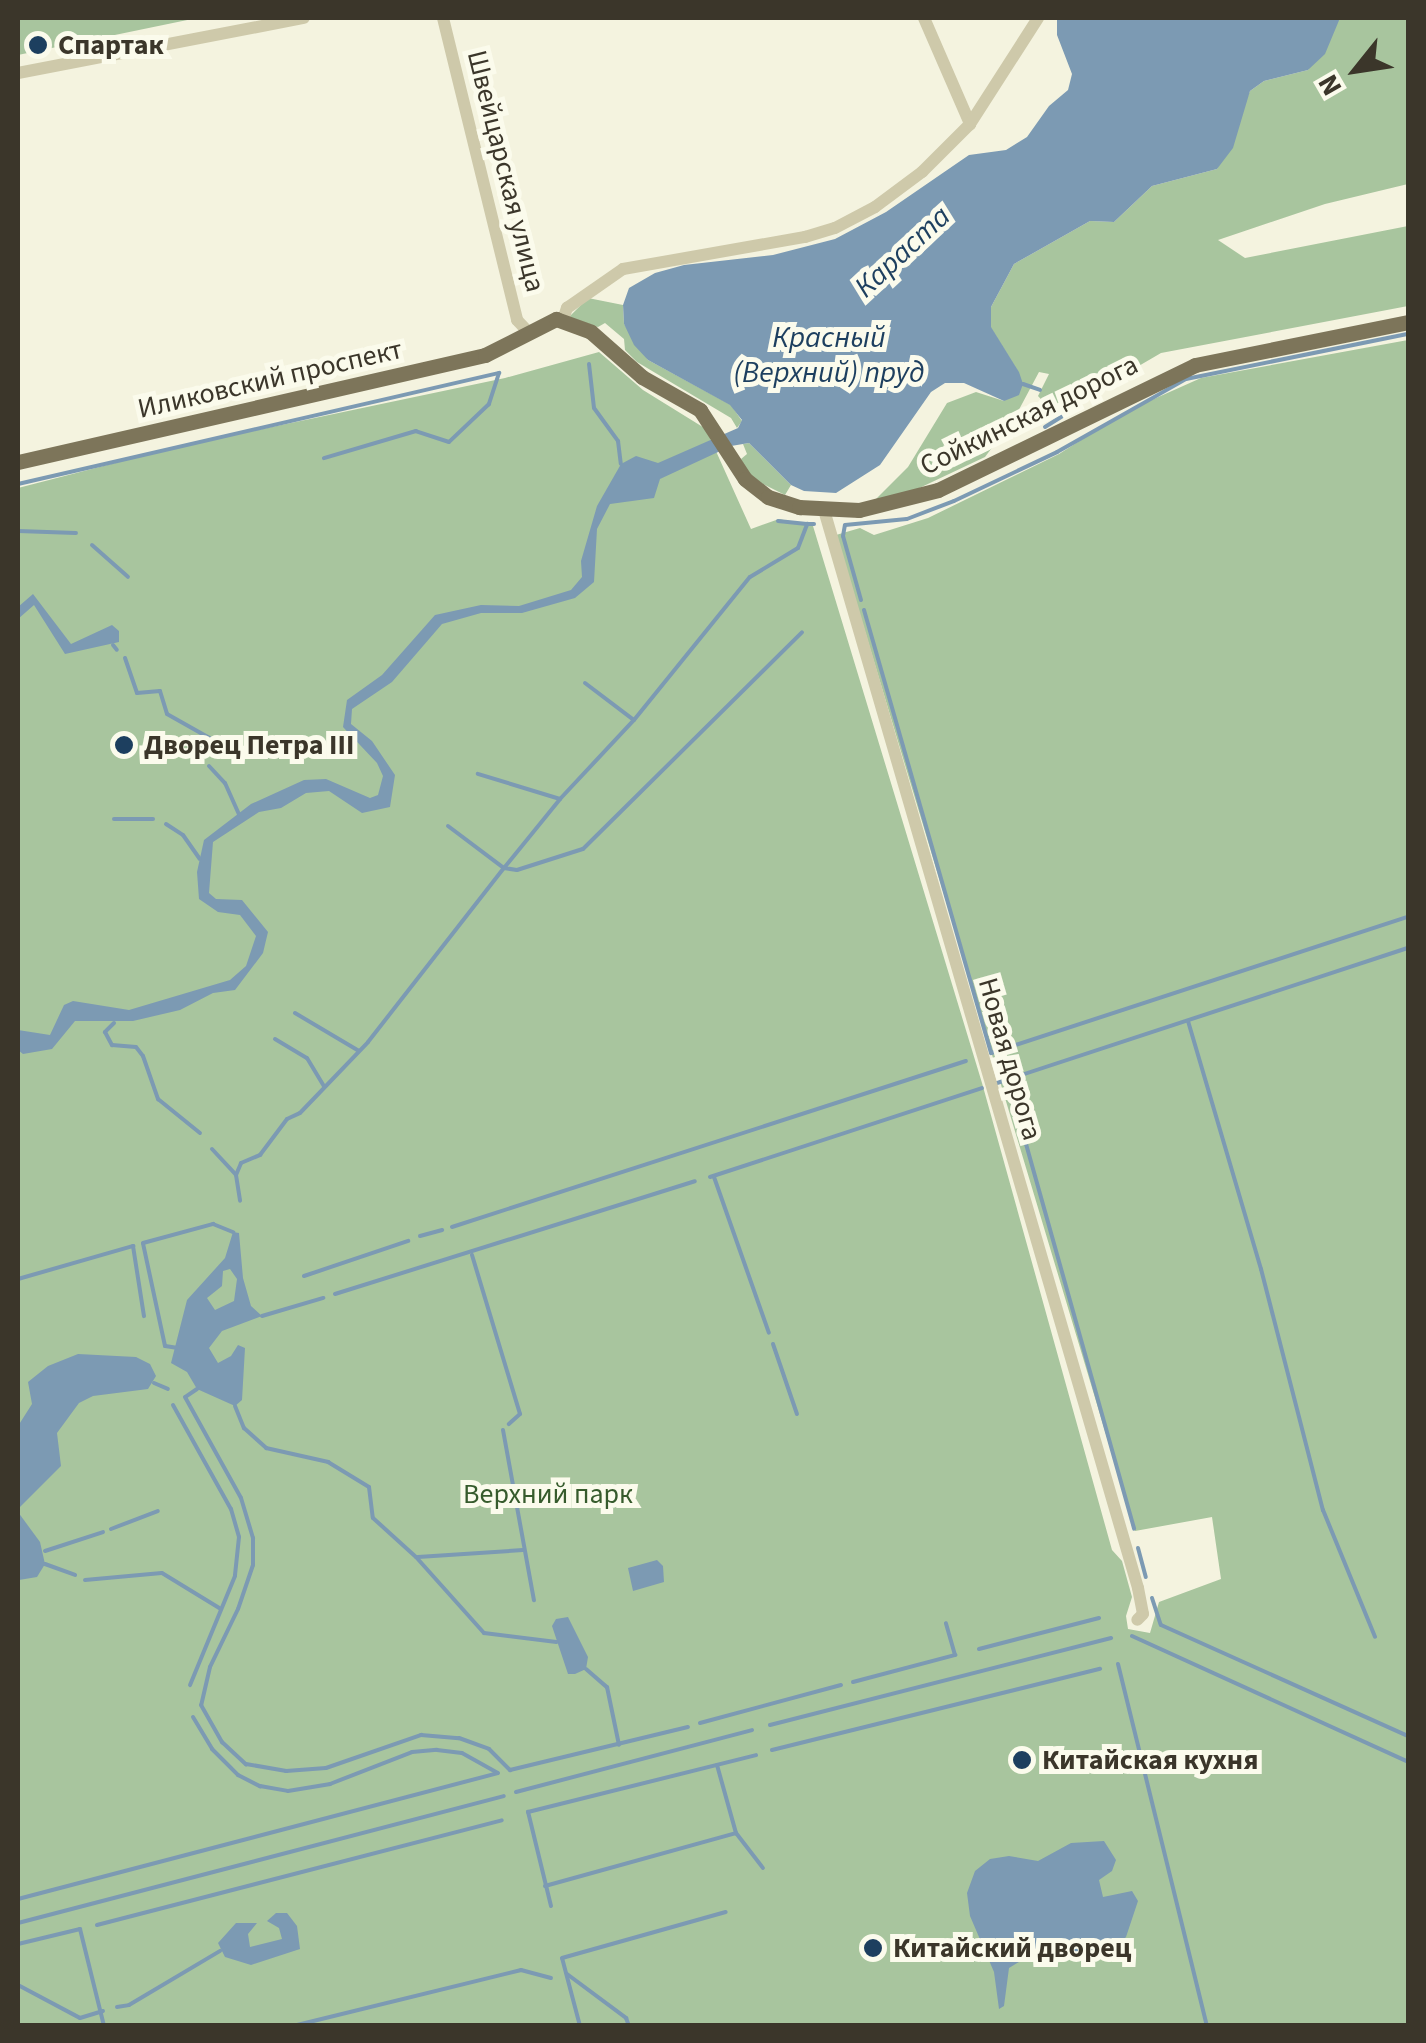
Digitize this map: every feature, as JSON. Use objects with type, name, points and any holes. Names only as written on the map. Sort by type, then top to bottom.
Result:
[{"type":"main road","name":"Иликовский проспект","points":[[18,462],[485,355],[549,321],[563,320]]},
{"type":"main road","name":"Сойкинская дорога","points":[[563,320],[592,332],[642,378],[700,410],[718,432],[745,480],[768,498],[824,510],[878,508],[938,490],[1194,364],[1408,322]]},
{"type":"street","points":[[18,73],[304,18]]},
{"type":"street","name":"Швейцарская улица","points":[[442,18],[517,320],[528,332]]},
{"type":"street","points":[[924,18],[970,124]]},
{"type":"street","points":[[563,320],[567,308],[622,269],[835,228],[900,190],[970,124],[1038,18]]},
{"type":"street","name":"Новая дорога","points":[[824,510],[1138,1588],[1143,1614],[1138,1620]]},
{"type":"green space","name":"Спартак","points":[[18,18],[197,18],[18,55]]},
{"type":"green space","points":[[1340,18],[1408,18],[1408,184],[1325,204],[1218,240],[1245,258],[1408,226],[1408,306],[1161,353],[1113,381],[1085,383],[1079,400],[1066,414],[1051,410],[1038,396],[1049,374],[1039,372],[1015,417],[985,457],[913,491],[873,502],[908,467],[947,403],[976,392],[1004,401],[1019,373],[991,328],[991,307],[1014,264],[1090,221],[1114,222],[1152,186],[1217,169],[1250,91],[1264,81],[1308,70]]},
{"type":"green space","points":[[588,298],[623,305],[624,324],[648,360],[731,405],[742,421],[737,428],[731,418],[637,362],[625,350],[624,339],[605,323],[598,327],[569,317]]},
{"type":"green space","name":"Верхний парк","points":[[1408,340],[1408,2025],[18,2025],[18,488],[181,446],[505,378],[599,352],[643,390],[706,429],[751,529],[779,519],[813,526],[982,1083],[1112,1550],[1122,1561],[1132,1597],[1126,1616],[1128,1629],[1150,1633],[1159,1602],[1221,1579],[1212,1517],[1135,1531],[836,535],[860,528],[874,535],[928,518],[1059,454],[1127,411],[1201,378]]},
{"type":"green space","points":[[749,443],[791,485],[785,495],[751,478],[741,459],[747,454],[743,444]]},
{"type":"water","name":"Красный (Верхний) пруд","points":[[1057,18],[1340,18],[1325,54],[1308,70],[1264,81],[1250,91],[1233,148],[1217,169],[1152,186],[1114,222],[1090,221],[1014,264],[991,307],[991,327],[1019,372],[1023,384],[1019,395],[1004,401],[964,383],[945,383],[931,392],[880,465],[836,493],[804,491],[791,485],[749,443],[731,446],[660,479],[654,498],[610,504],[597,529],[594,582],[575,598],[522,613],[481,613],[442,624],[392,682],[352,709],[351,724],[372,741],[395,775],[390,807],[362,813],[329,791],[306,793],[281,808],[259,812],[213,842],[209,893],[216,899],[242,900],[268,932],[263,953],[235,990],[213,993],[180,1010],[133,1021],[75,1021],[52,1049],[23,1054],[18,1050],[18,1030],[50,1035],[64,1005],[73,1001],[129,1010],[230,980],[246,966],[256,936],[240,915],[218,912],[199,899],[197,872],[204,840],[251,804],[304,780],[326,779],[370,798],[378,795],[383,776],[377,763],[343,727],[347,700],[382,675],[435,615],[481,605],[519,606],[571,590],[582,577],[581,561],[597,506],[621,464],[636,456],[658,463],[738,428],[742,420],[730,405],[648,360],[634,345],[624,324],[623,305],[629,288],[655,273],[684,265],[773,255],[835,239],[886,212],[969,155],[1006,150],[1027,137],[1049,106],[1068,90],[1072,74],[1057,35]]},
{"type":"water","points":[[33,594],[71,644],[112,625],[119,631],[119,642],[65,654],[34,605],[18,619],[18,607]]},
{"type":"water","points":[[233,1232],[239,1233],[243,1278],[251,1306],[262,1316],[222,1331],[209,1348],[218,1363],[231,1356],[238,1345],[245,1348],[242,1400],[235,1406],[197,1389],[187,1372],[171,1363],[187,1300],[225,1258]],"holes":[[[230,1269],[237,1279],[234,1301],[215,1310],[207,1298],[222,1286],[223,1271]]]},
{"type":"water","points":[[78,1354],[136,1357],[150,1364],[156,1376],[148,1389],[93,1396],[79,1403],[57,1433],[61,1466],[18,1509],[18,1426],[32,1404],[28,1382],[48,1366]]},
{"type":"water","points":[[18,1512],[40,1542],[45,1564],[37,1577],[19,1580]]},
{"type":"water","points":[[657,1560],[663,1566],[664,1582],[633,1591],[628,1568]]},
{"type":"water","points":[[568,1617],[588,1657],[586,1669],[575,1674],[568,1674],[552,1626],[556,1619]]},
{"type":"water","points":[[1104,1841],[1116,1860],[1112,1871],[1099,1880],[1103,1897],[1132,1891],[1138,1901],[1126,1937],[1118,1945],[1072,1954],[1045,1953],[1019,1962],[1009,1968],[1004,2006],[999,2009],[994,1972],[970,1916],[967,1893],[975,1871],[990,1859],[1009,1856],[1038,1861],[1071,1843]]},
{"type":"water","points":[[276,1913],[287,1913],[297,1926],[300,1949],[251,1965],[225,1957],[218,1943],[236,1923],[257,1923],[248,1934],[250,1947],[282,1939],[279,1928],[267,1921]]},
{"type":"waterway","points":[[861,600],[843,536],[845,525],[907,519],[954,501],[1057,452],[1186,379],[1408,334]]},
{"type":"waterway","points":[[589,364],[594,408],[618,441],[621,464]]},
{"type":"waterway","points":[[18,484],[499,373],[489,404],[449,442],[416,431],[324,458]]},
{"type":"waterway","points":[[1023,384],[1040,390]]},
{"type":"waterway","points":[[1045,427],[1066,414]]},
{"type":"waterway","points":[[778,521],[807,524]]},
{"type":"waterway","points":[[560,799],[634,720],[750,577],[798,548],[807,524],[814,524]]},
{"type":"waterway","points":[[18,531],[76,533]]},
{"type":"waterway","points":[[92,545],[128,577]]},
{"type":"waterway","points":[[864,610],[991,1053],[1408,917]]},
{"type":"waterway","points":[[236,1175],[241,1163],[260,1155],[287,1119],[300,1113],[368,1042],[504,868],[517,870],[583,849],[802,632]]},
{"type":"waterway","points":[[113,645],[117,650]]},
{"type":"waterway","points":[[125,658],[137,693],[160,691],[167,714],[213,740],[202,749]]},
{"type":"waterway","points":[[585,683],[634,720]]},
{"type":"waterway","points":[[209,766],[225,783],[239,814]]},
{"type":"waterway","points":[[448,826],[504,868],[560,799],[478,774]]},
{"type":"waterway","points":[[114,819],[153,819]]},
{"type":"waterway","points":[[166,824],[183,835],[200,859]]},
{"type":"waterway","points":[[997,1083],[1408,948]]},
{"type":"waterway","points":[[295,1013],[359,1051]]},
{"type":"waterway","points":[[1188,1021],[1261,1269],[1323,1510],[1375,1637]]},
{"type":"waterway","points":[[114,1023],[105,1032],[112,1045],[136,1047],[158,1099],[200,1133]]},
{"type":"waterway","points":[[275,1039],[307,1058],[324,1086]]},
{"type":"waterway","points":[[452,1227],[966,1061]]},
{"type":"waterway","points":[[1008,1080],[1134,1529]]},
{"type":"waterway","points":[[710,1177],[982,1088]]},
{"type":"waterway","points":[[212,1149],[236,1175],[240,1201]]},
{"type":"waterway","points":[[714,1177],[769,1333]]},
{"type":"waterway","points":[[335,1294],[695,1181]]},
{"type":"waterway","points":[[178,1348],[165,1346],[143,1243],[213,1224],[233,1232]]},
{"type":"waterway","points":[[420,1236],[442,1230]]},
{"type":"waterway","points":[[304,1276],[408,1241]]},
{"type":"waterway","points":[[18,1279],[133,1246],[144,1316]]},
{"type":"waterway","points":[[472,1255],[520,1414],[509,1424]]},
{"type":"waterway","points":[[262,1316],[323,1298]]},
{"type":"waterway","points":[[773,1344],[797,1414]]},
{"type":"waterway","points":[[154,1383],[168,1389]]},
{"type":"waterway","points":[[197,1389],[185,1397],[241,1498],[253,1538],[253,1565],[238,1609],[210,1667],[201,1705],[222,1742],[246,1764],[286,1771],[326,1768],[421,1735],[459,1738],[489,1749],[510,1770],[688,1727]]},
{"type":"waterway","points":[[173,1405],[231,1509],[239,1537],[235,1576],[190,1685]]},
{"type":"waterway","points":[[235,1406],[244,1428],[266,1448],[328,1462],[369,1487],[373,1518],[416,1557],[484,1633],[556,1642]]},
{"type":"waterway","points":[[503,1430],[534,1600]]},
{"type":"waterway","points":[[111,1529],[158,1511]]},
{"type":"waterway","points":[[45,1551],[103,1532]]},
{"type":"waterway","points":[[1138,1548],[1146,1577]]},
{"type":"waterway","points":[[418,1557],[523,1550]]},
{"type":"waterway","points":[[45,1564],[75,1575]]},
{"type":"waterway","points":[[85,1580],[162,1573],[221,1609]]},
{"type":"waterway","points":[[1152,1598],[1161,1625],[1408,1736]]},
{"type":"waterway","points":[[979,1649],[1099,1618]]},
{"type":"waterway","points":[[853,1682],[955,1655],[946,1623]]},
{"type":"waterway","points":[[1132,1636],[1408,1762]]},
{"type":"waterway","points":[[770,1725],[1111,1638]]},
{"type":"waterway","points":[[1118,1664],[1207,2026]]},
{"type":"waterway","points":[[586,1669],[607,1687],[619,1745]]},
{"type":"waterway","points":[[772,1750],[1100,1669]]},
{"type":"waterway","points":[[700,1723],[841,1685]]},
{"type":"waterway","points":[[193,1717],[212,1749],[238,1775],[260,1786],[288,1791],[330,1784],[412,1752],[437,1750],[462,1753],[498,1773]]},
{"type":"waterway","points":[[516,1792],[752,1730]]},
{"type":"waterway","points":[[551,1906],[528,1812],[756,1755]]},
{"type":"waterway","points":[[717,1765],[736,1833],[763,1868]]},
{"type":"waterway","points":[[18,1899],[498,1773]]},
{"type":"waterway","points":[[18,1923],[504,1796]]},
{"type":"waterway","points":[[97,1925],[502,1820]]},
{"type":"waterway","points":[[545,1886],[736,1833]]},
{"type":"waterway","points":[[580,2026],[562,1958],[726,1912]]},
{"type":"waterway","points":[[18,1944],[80,1929],[104,2026]]},
{"type":"waterway","points":[[117,2007],[129,2005],[220,1951]]},
{"type":"waterway","points":[[293,2026],[521,1970],[551,1978]]},
{"type":"waterway","points":[[567,1974],[626,2018],[629,2026]]},
{"type":"waterway","points":[[18,1985],[80,2018],[103,2011]]},
{"type":"place","name":"Спартак","points":[[38,45]]},
{"type":"place","name":"Дворец Петра III","points":[[124,745]]},
{"type":"place","name":"Китайская кухня","points":[[1022,1760]]},
{"type":"place","name":"Китайский дворец","points":[[873,1948]]},
{"type":"water label","name":"Караста","points":[[903,252]]}]
